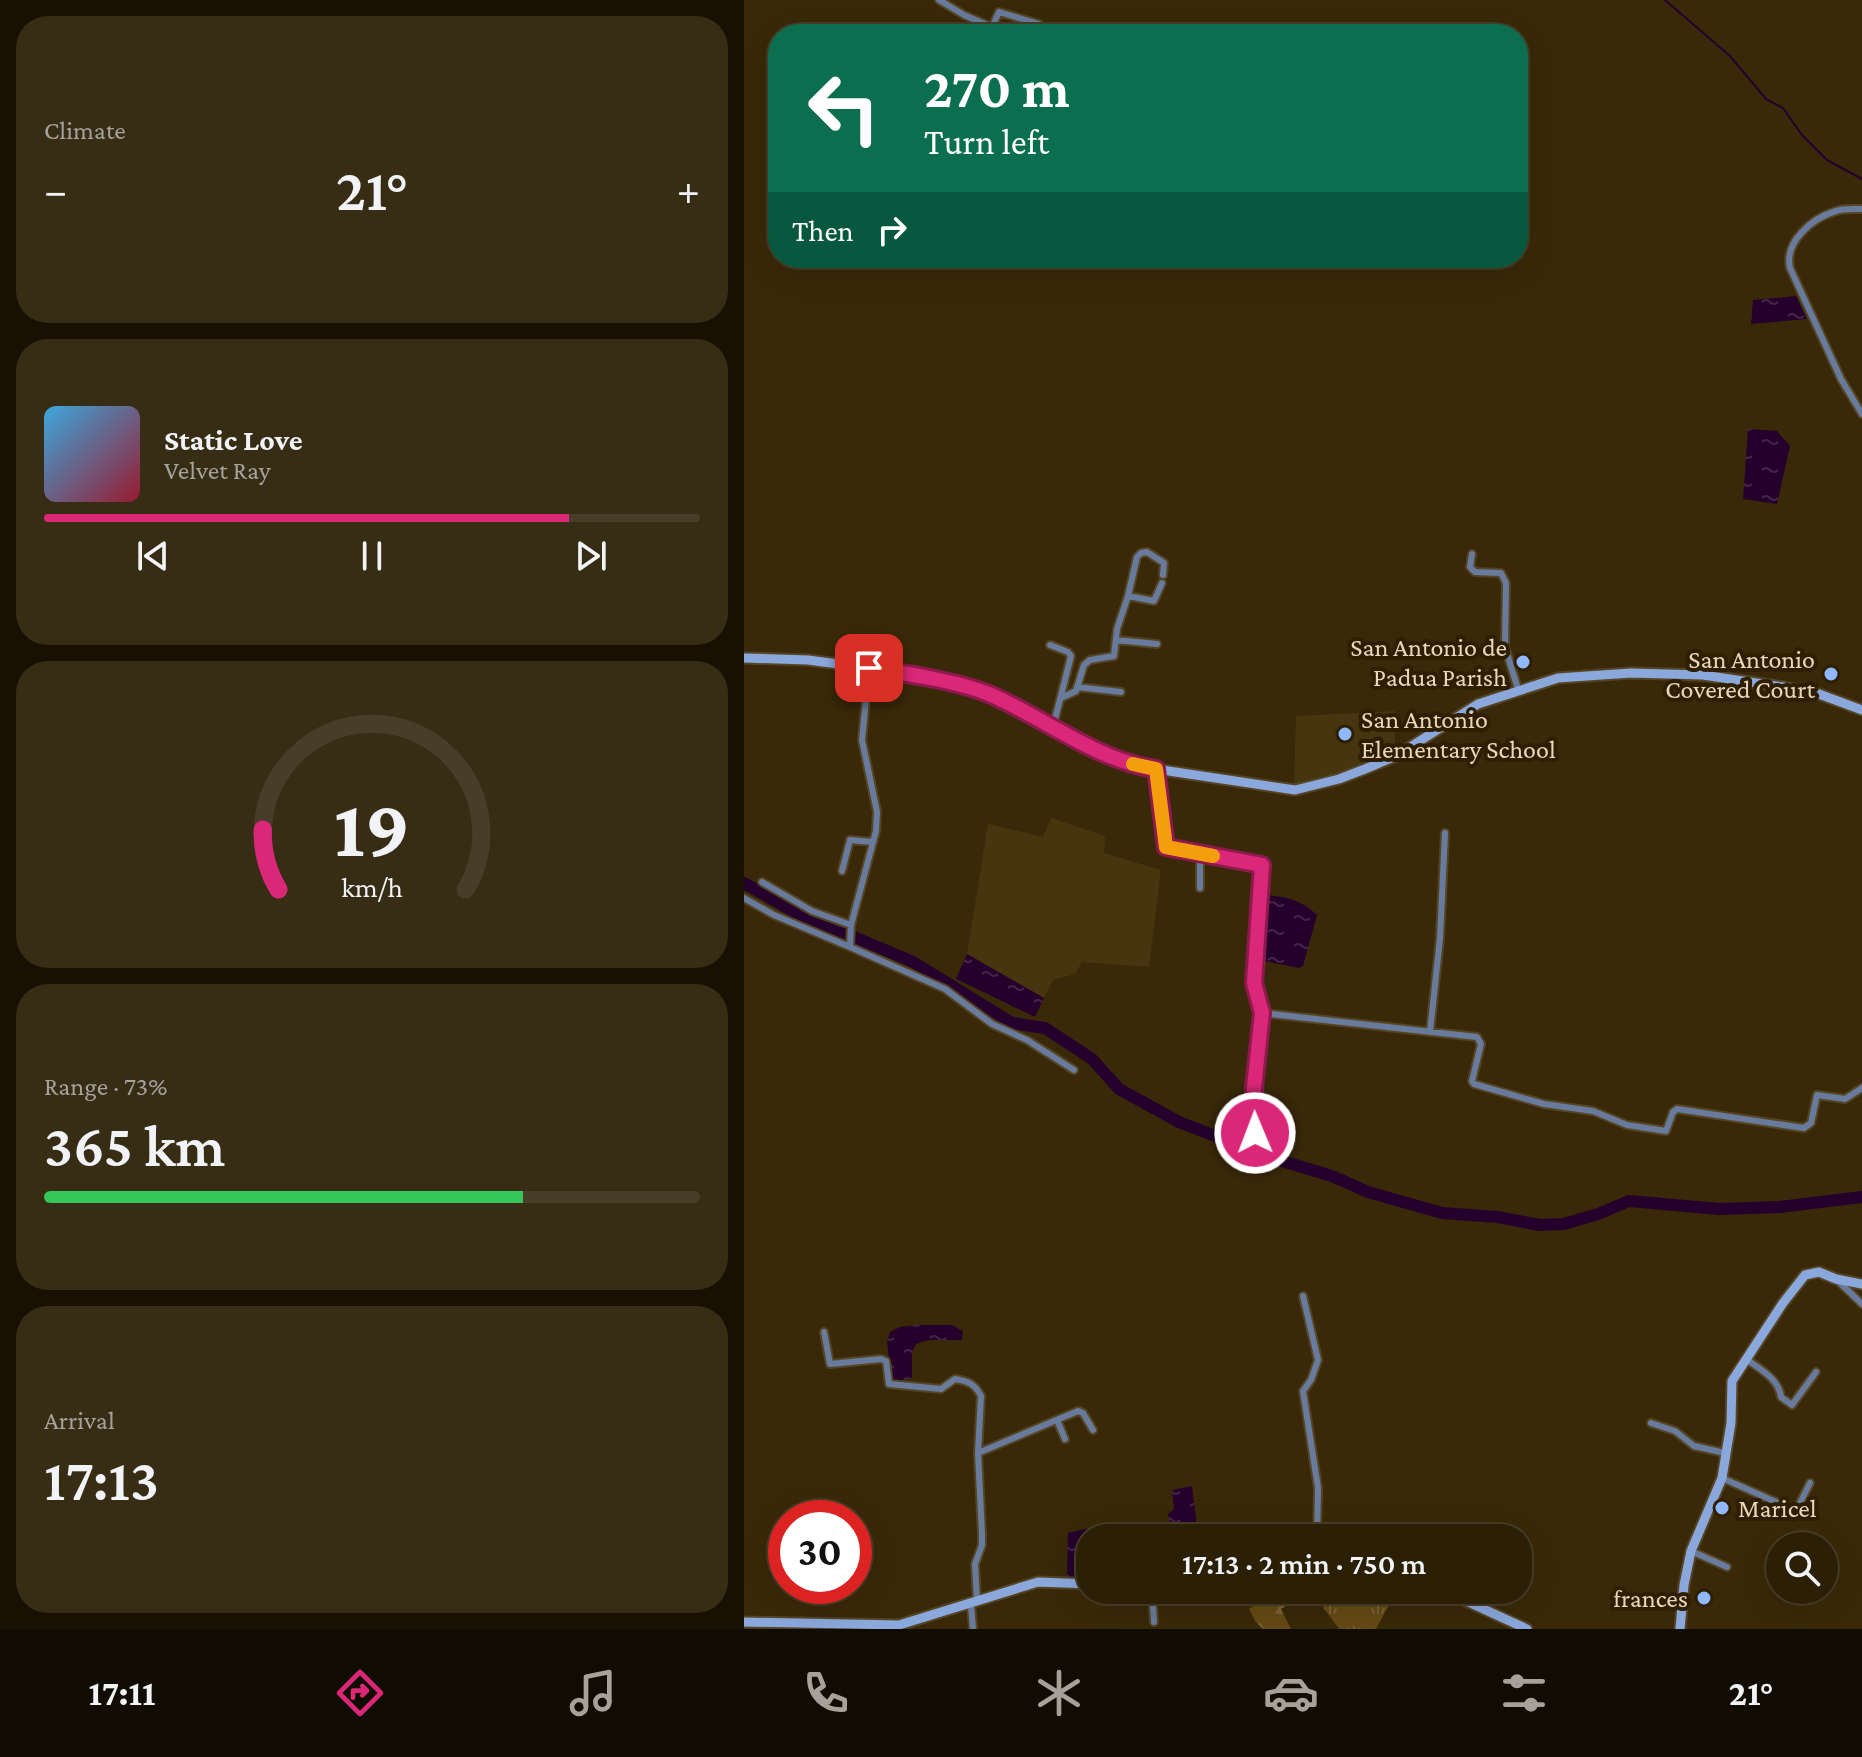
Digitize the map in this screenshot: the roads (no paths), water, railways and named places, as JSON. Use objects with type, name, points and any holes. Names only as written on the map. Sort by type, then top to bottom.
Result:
[{"type":"street","points":[[939,0],[985,24]]},
{"type":"street","points":[[993,24],[999,12],[1039,24]]},
{"type":"street","points":[[1862,209],[1835,211],[1816,221],[1804,230],[1789,250],[1788,257],[1790,268],[1841,379],[1862,414]]},
{"type":"street","points":[[1061,698],[1077,687],[1084,665],[1090,660],[1114,656],[1117,629],[1137,557],[1141,553],[1162,560],[1165,566],[1154,601],[1128,596]]},
{"type":"street","points":[[1472,554],[1470,567],[1475,572],[1501,573],[1506,583],[1505,647],[1518,689]]},
{"type":"street","points":[[1116,640],[1157,644]]},
{"type":"street","points":[[1050,645],[1071,656],[1053,727]]},
{"type":"street","points":[[744,658],[808,660],[904,673],[987,693],[1088,745],[1142,767],[1295,790],[1339,779],[1396,756],[1478,704],[1518,689],[1578,675],[1703,675],[1819,694],[1862,710]]},
{"type":"street","points":[[850,945],[851,928],[873,842],[877,812],[862,740],[869,668]]},
{"type":"street","points":[[1077,687],[1121,692]]},
{"type":"street","points":[[1156,769],[1166,847],[1262,865],[1254,983],[1262,1013],[1254,1088],[1255,1133]]},
{"type":"street","points":[[1430,1032],[1440,938],[1445,833]]},
{"type":"street","points":[[842,871],[850,840],[873,842]]},
{"type":"street","points":[[1200,853],[1200,888]]},
{"type":"street","points":[[762,882],[812,911],[851,928]]},
{"type":"street","points":[[744,898],[774,915],[850,945],[945,989],[992,1024],[1027,1040],[1074,1070]]},
{"type":"street","points":[[1262,1013],[1477,1037],[1481,1040],[1472,1081],[1478,1086],[1544,1104],[1593,1111],[1627,1125],[1666,1131],[1677,1109],[1804,1128],[1811,1123],[1817,1095],[1845,1099],[1862,1088]]},
{"type":"street","points":[[1680,1629],[1691,1551],[1722,1478],[1731,1423],[1732,1381],[1800,1280],[1812,1272],[1819,1272],[1862,1284]]},
{"type":"street","points":[[1836,1279],[1862,1304]]},
{"type":"street","points":[[1303,1296],[1318,1360],[1311,1380],[1303,1391],[1318,1488],[1317,1524]]},
{"type":"street","points":[[824,1332],[832,1365],[881,1359],[886,1361],[889,1384],[941,1389],[955,1379],[974,1386],[981,1396],[978,1453],[982,1545],[975,1564],[973,1629]]},
{"type":"street","points":[[1746,1359],[1766,1373],[1780,1387],[1781,1397],[1792,1405],[1816,1372]]},
{"type":"street","points":[[978,1453],[1081,1411],[1093,1430]]},
{"type":"street","points":[[1057,1420],[1065,1439]]},
{"type":"street","points":[[1651,1423],[1675,1431],[1694,1446],[1725,1453]]},
{"type":"street","points":[[1722,1478],[1792,1509],[1798,1507],[1810,1483]]},
{"type":"street","points":[[1691,1551],[1727,1567]]},
{"type":"street","points":[[744,1622],[899,1625],[1038,1582],[1076,1583]]},
{"type":"street","points":[[1153,1604],[1154,1622]]},
{"type":"street","points":[[1473,1604],[1527,1629]]},
{"type":"water","points":[[1796,296],[1807,319],[1751,324],[1753,300]]},
{"type":"water","points":[[1748,429],[1777,431],[1790,446],[1777,504],[1743,499]]},
{"type":"water","points":[[1268,895],[1295,900],[1317,915],[1303,966],[1299,968],[1264,961]]},
{"type":"water","points":[[967,954],[1044,998],[1035,1017],[956,979]]},
{"type":"water","points":[[952,1325],[963,1331],[962,1340],[928,1340],[916,1344],[912,1352],[912,1378],[892,1382],[887,1342],[890,1332],[900,1327]]},
{"type":"water","points":[[1192,1486],[1197,1524],[1170,1524],[1168,1514],[1174,1509],[1172,1490]]},
{"type":"water","points":[[1076,1531],[1076,1580],[1067,1580],[1068,1533]]},
{"type":"waterway","points":[[1665,0],[1730,56],[1766,99],[1783,108],[1802,135],[1827,160],[1862,179]]},
{"type":"waterway","points":[[744,883],[795,912],[913,962],[1012,1023],[1045,1028],[1092,1059],[1119,1089],[1179,1122],[1272,1158],[1332,1176],[1368,1192],[1442,1213],[1497,1217],[1540,1225],[1564,1224],[1629,1201],[1719,1209],[1780,1207],[1862,1197]]},
{"type":"place","name":"San Antonio de Padua Parish","points":[[1523,662]]},
{"type":"place","name":"San Antonio Covered Court","points":[[1831,674]]},
{"type":"place","name":"San Antonio Elementary School","points":[[1345,734]]},
{"type":"place","name":"Maricel","points":[[1722,1508]]},
{"type":"place","name":"frances","points":[[1704,1598]]}]
